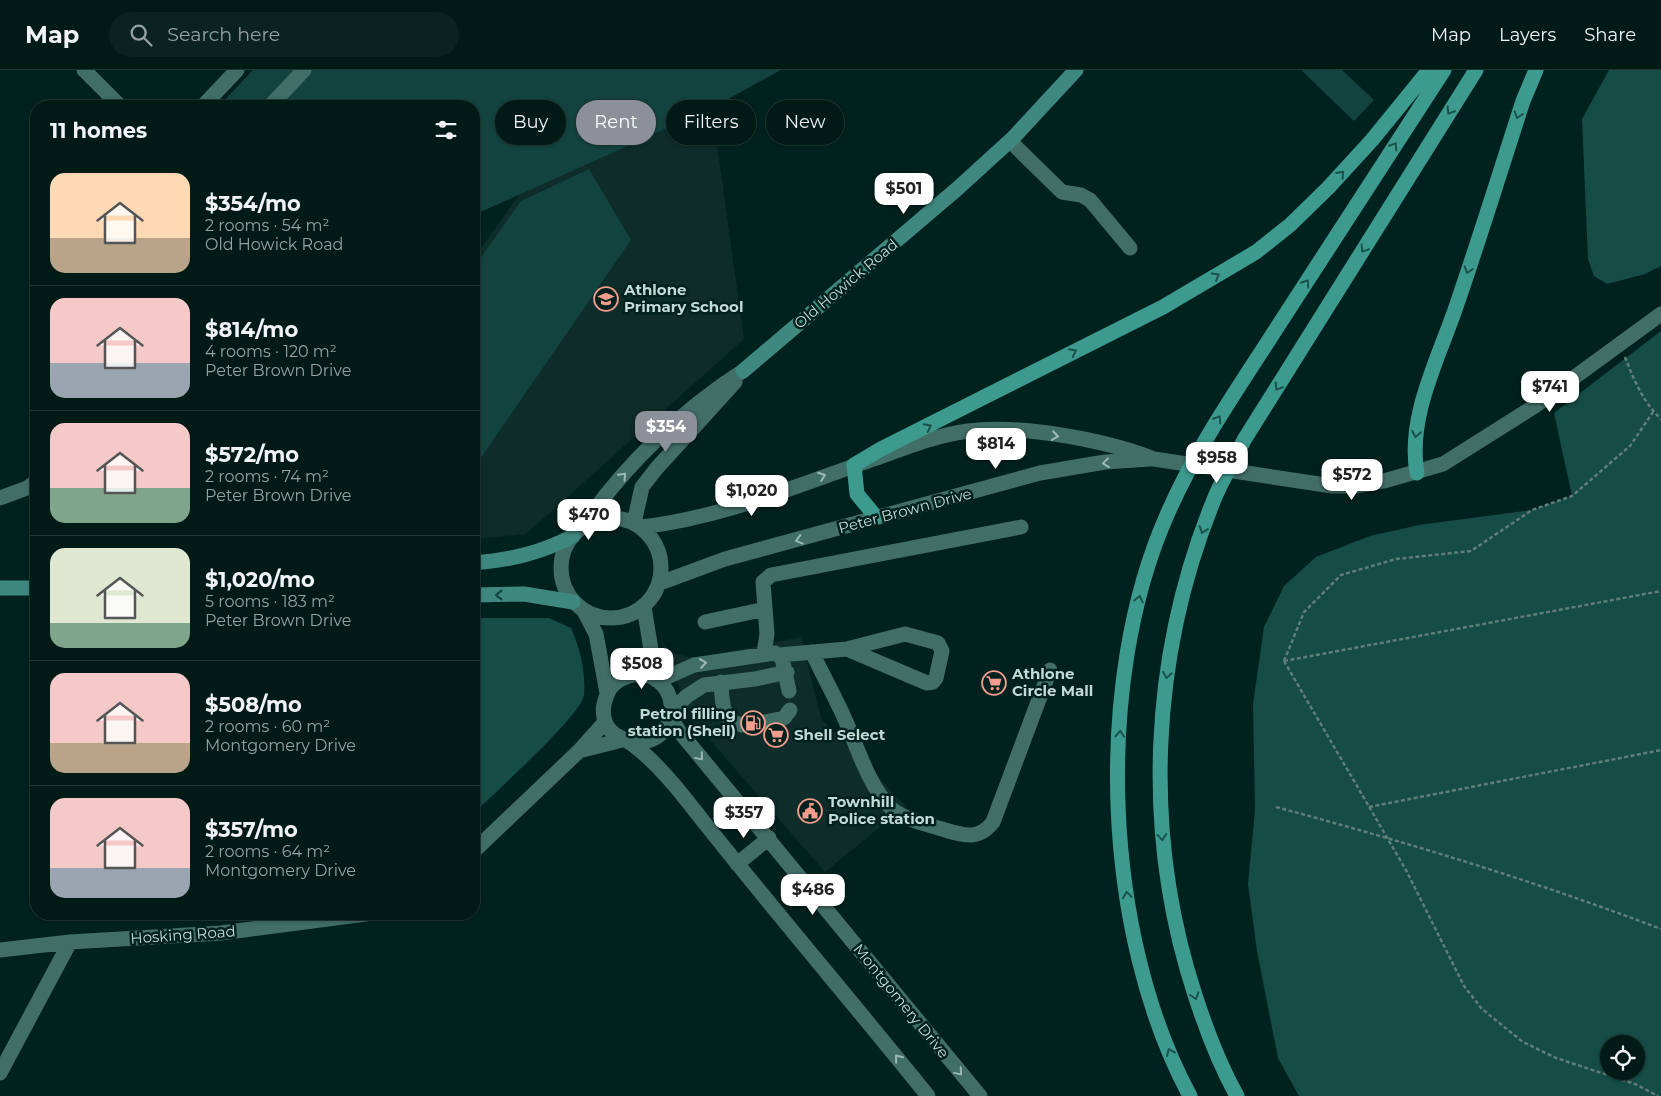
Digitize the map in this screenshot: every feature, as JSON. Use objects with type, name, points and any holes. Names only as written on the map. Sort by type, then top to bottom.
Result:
[{"type":"highway","points":[[876,517],[857,494],[854,466],[881,449],[1163,306],[1256,252],[1290,225],[1328,188],[1372,140],[1429,70]]},
{"type":"highway","points":[[1190,1096],[1160,1029],[1139,956],[1128,906],[1120,848],[1117,785],[1121,718],[1128,647],[1146,572],[1166,516],[1212,428],[1444,70]]},
{"type":"highway","points":[[1237,1096],[1205,1025],[1185,965],[1170,900],[1162,838],[1159,766],[1164,692],[1174,627],[1194,556],[1215,496],[1244,440],[1476,70]]},
{"type":"highway","points":[[1417,473],[1414,440],[1424,396],[1457,306],[1523,101],[1536,70]]},
{"type":"main road","name":"Old Howick Road","points":[[743,371],[1010,141],[1076,70]]},
{"type":"main road","points":[[480,563],[507,561],[550,548],[577,532]]},
{"type":"main road","points":[[0,588],[30,588]]},
{"type":"main road","points":[[480,595],[524,594],[578,606]]},
{"type":"street","points":[[84,70],[114,100]]},
{"type":"street","points":[[209,100],[237,70]]},
{"type":"street","points":[[276,100],[304,70]]},
{"type":"street","points":[[1010,141],[1062,192],[1081,195],[1090,200],[1130,248]]},
{"type":"street","name":"Peter Brown Drive","points":[[660,583],[725,559],[876,517],[1040,473],[1105,462],[1154,459],[1332,486],[1357,486],[1417,473],[1443,464],[1535,406],[1661,314]]},
{"type":"street","name":"Old Howick Road","points":[[638,525],[642,487],[743,371]]},
{"type":"street","name":"Old Howick Road","points":[[577,532],[627,470],[698,404],[718,387],[743,371]]},
{"type":"street","name":"Peter Brown Drive","points":[[638,525],[685,520],[750,502],[937,438],[968,431],[998,429],[1066,437],[1132,450],[1154,459]]},
{"type":"street","points":[[0,498],[30,486]]},
{"type":"street","points":[[578,606],[598,617],[614,619],[630,615],[644,607],[654,596],[660,583],[662,568],[659,552],[652,538],[638,525],[621,519],[607,518],[594,521],[577,532],[565,548],[562,569],[566,590],[596,634],[607,693]]},
{"type":"street","points":[[788,691],[787,672],[772,654],[767,634],[763,582],[771,575],[1021,528]]},
{"type":"street","points":[[644,607],[657,680]]},
{"type":"street","points":[[705,622],[765,609]]},
{"type":"street","points":[[657,680],[694,665],[772,654],[847,649],[911,634],[938,643],[942,651],[942,658],[936,678],[932,682],[927,683],[847,649]]},
{"type":"street","points":[[812,652],[858,752],[880,793],[891,808],[904,816],[966,836],[978,835],[987,830],[993,822],[1050,670]]},
{"type":"street","points":[[579,751],[626,742],[644,744],[656,739],[665,730],[672,714],[695,690],[704,685],[756,679],[787,672]]},
{"type":"street","points":[[672,714],[666,689],[657,680],[646,675],[624,678],[614,684],[607,693],[603,707],[605,722],[612,733],[626,742],[687,800],[737,864],[928,1096]]},
{"type":"street","points":[[720,682],[727,716],[734,723],[742,725]]},
{"type":"street","points":[[765,722],[784,718],[790,710]]},
{"type":"street","name":"Montgomery Drive","points":[[672,714],[692,748],[769,838],[890,990],[980,1096]]},
{"type":"street","points":[[480,846],[579,751],[605,722]]},
{"type":"street","points":[[737,864],[769,838]]},
{"type":"street","name":"Hosking Road","points":[[0,950],[70,942],[221,933],[320,920]]},
{"type":"street","points":[[0,1073],[70,942]]},
{"type":"path","points":[[1622,344],[1637,387],[1661,419]]},
{"type":"path","points":[[1284,661],[1304,612],[1340,575],[1396,559],[1471,551],[1532,510],[1572,496],[1630,446],[1654,412]]},
{"type":"path","points":[[1284,661],[1661,591]]},
{"type":"path","points":[[1284,661],[1406,870],[1464,986],[1482,1009],[1523,1042],[1556,1058],[1635,1084],[1658,1096]]},
{"type":"path","points":[[1369,807],[1661,750]]},
{"type":"path","points":[[1276,807],[1386,836],[1600,906],[1661,929]]},
{"type":"shaded area","points":[[253,70],[781,70],[727,100],[666,100],[666,129],[656,133],[656,100],[576,100],[576,145],[630,145],[480,212],[480,100],[225,100]]},
{"type":"shaded area","points":[[1301,70],[1342,70],[1374,100],[1354,121]]},
{"type":"shaded area","points":[[1609,70],[1661,70],[1661,266],[1645,274],[1607,284],[1594,276],[1588,259],[1582,119]]},
{"type":"shaded area","name":"Athlone Primary School","points":[[666,128],[666,145],[717,145],[744,339],[526,534],[480,538],[480,250],[521,192],[628,145],[656,145],[656,133]]},
{"type":"shaded area","points":[[589,169],[631,240],[480,459],[480,259],[521,201]]},
{"type":"shaded area","points":[[1661,331],[1661,1096],[1299,1096],[1278,1058],[1257,951],[1248,884],[1255,810],[1253,704],[1264,627],[1284,586],[1316,557],[1370,536],[1419,525],[1532,510],[1572,496],[1554,413]]},
{"type":"shaded area","points":[[480,618],[549,618],[571,628],[582,661],[584,695],[568,719],[535,755],[480,807]]},
{"type":"shaded area","points":[[801,637],[821,718],[906,806],[825,872],[690,717],[662,643],[674,653],[688,657],[707,657]]},
{"type":"tunnel","points":[[742,725],[765,722]]},
{"type":"place","name":"Athlone Primary School","points":[[606,299]]},
{"type":"place","name":"Athlone Circle Mall","points":[[994,683]]},
{"type":"place","name":"Petrol filling station (Shell)","points":[[753,723]]},
{"type":"place","name":"Shell Select","points":[[776,735]]},
{"type":"place","name":"Townhill Police station","points":[[810,811]]}]
